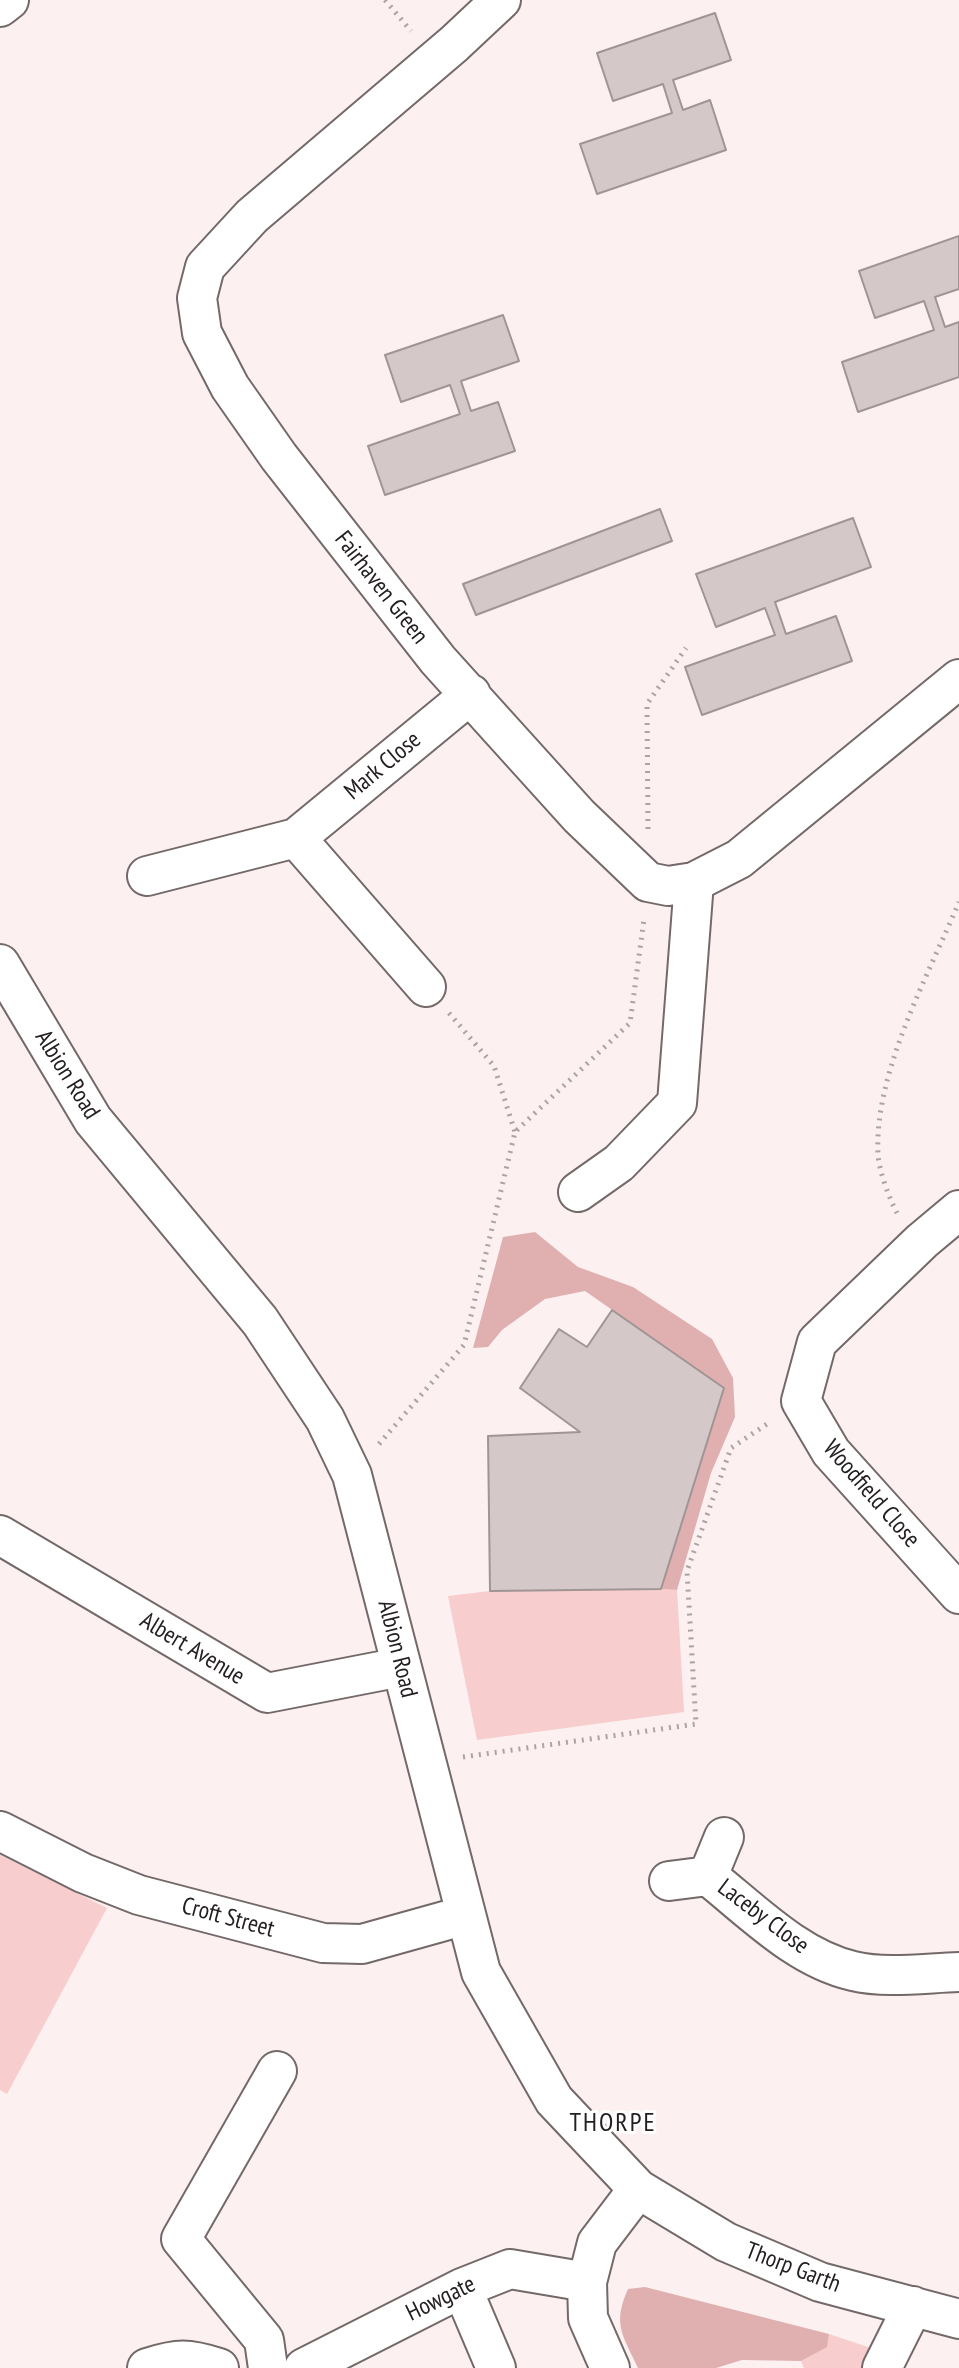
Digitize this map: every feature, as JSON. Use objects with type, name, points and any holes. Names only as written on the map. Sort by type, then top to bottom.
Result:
[{"type":"street","points":[[0,7],[9,0]]},
{"type":"street","name":"Fairhaven Green","points":[[501,0],[454,44],[252,216],[205,267],[197,298],[202,333],[230,387],[279,457],[438,660],[579,816],[648,882]]},
{"type":"street","points":[[648,882],[668,886],[694,882],[739,859],[959,679]]},
{"type":"street","name":"Mark Close","points":[[147,876],[296,838],[471,694]]},
{"type":"street","points":[[296,838],[426,987]]},
{"type":"street","points":[[578,1192],[619,1163],[677,1103],[694,882]]},
{"type":"street","name":"Albion Road","points":[[0,964],[93,1120],[260,1321],[325,1419],[352,1475],[481,1972],[554,2100],[638,2189]]},
{"type":"street","points":[[801,1401],[817,1342],[922,1241],[959,1210]]},
{"type":"street","name":"Woodfield Close","points":[[801,1401],[831,1452],[959,1594]]},
{"type":"street","name":"Albert Avenue","points":[[0,1535],[267,1693],[401,1667]]},
{"type":"street","name":"Croft Street","points":[[0,1831],[83,1873],[139,1895],[323,1943],[362,1944],[466,1915]]},
{"type":"street","name":"Laceby Close","points":[[708,1876],[724,1837]]},
{"type":"street","name":"Laceby Close","points":[[669,1881],[708,1876],[803,1951],[853,1971],[904,1975],[959,1972]]},
{"type":"street","points":[[268,2368],[264,2340],[181,2239],[277,2071]]},
{"type":"street","points":[[610,2368],[588,2318],[587,2282],[597,2243],[638,2189]]},
{"type":"street","name":"Thorp Garth","points":[[638,2189],[726,2242],[820,2282],[959,2319]]},
{"type":"street","name":"Howgate","points":[[304,2368],[462,2288],[510,2269],[587,2282]]},
{"type":"street","points":[[462,2288],[496,2368]]},
{"type":"street","points":[[882,2368],[913,2306]]},
{"type":"street","points":[[147,2368],[191,2359],[219,2368]]},
{"type":"path","points":[[515,1132],[630,1023],[648,882],[647,704],[686,648]]},
{"type":"path","points":[[922,1241],[895,1211],[878,1157],[880,1112],[898,1046],[959,902]]},
{"type":"path","points":[[352,1475],[464,1345],[515,1132],[494,1066],[426,987]]},
{"type":"path","points":[[425,1763],[696,1724],[687,1571],[731,1448],[801,1401]]},
{"type":"shaded area","points":[[535,1232],[578,1267],[633,1287],[712,1339],[733,1378],[735,1417],[711,1473],[677,1590],[661,1589],[724,1388],[585,1291],[545,1299],[502,1330],[488,1347],[473,1348],[503,1237]]},
{"type":"shaded area","points":[[677,1590],[684,1712],[477,1740],[448,1596],[490,1591]]},
{"type":"shaded area","points":[[0,1855],[107,1908],[7,2094],[0,2090]]},
{"type":"shaded area","points":[[645,2287],[829,2334],[827,2347],[801,2361],[742,2360],[716,2368],[638,2368],[620,2321],[628,2289]]},
{"type":"shaded area","points":[[829,2334],[877,2350],[869,2368],[804,2368],[801,2361],[826,2347]]},
{"type":"building","points":[[715,13],[731,60],[673,80],[683,110],[710,100],[726,150],[597,194],[580,144],[672,113],[663,84],[613,101],[597,53]]},
{"type":"building","points":[[959,236],[959,289],[935,297],[945,327],[959,322],[959,377],[858,412],[842,362],[934,330],[924,301],[875,318],[859,271]]},
{"type":"building","points":[[503,315],[519,361],[461,381],[471,411],[498,402],[515,451],[385,495],[368,446],[460,414],[450,385],[401,402],[385,355]]},
{"type":"building","points":[[660,509],[672,541],[476,615],[463,584]]},
{"type":"building","points":[[853,518],[871,567],[775,602],[786,634],[836,616],[852,661],[702,715],[685,667],[775,635],[765,608],[716,627],[696,574]]},
{"type":"building","points":[[612,1310],[724,1388],[661,1589],[490,1591],[488,1436],[580,1432],[520,1388],[559,1329],[587,1347]]},
{"type":"district","name":"THORPE","points":[[613,2124]]}]
